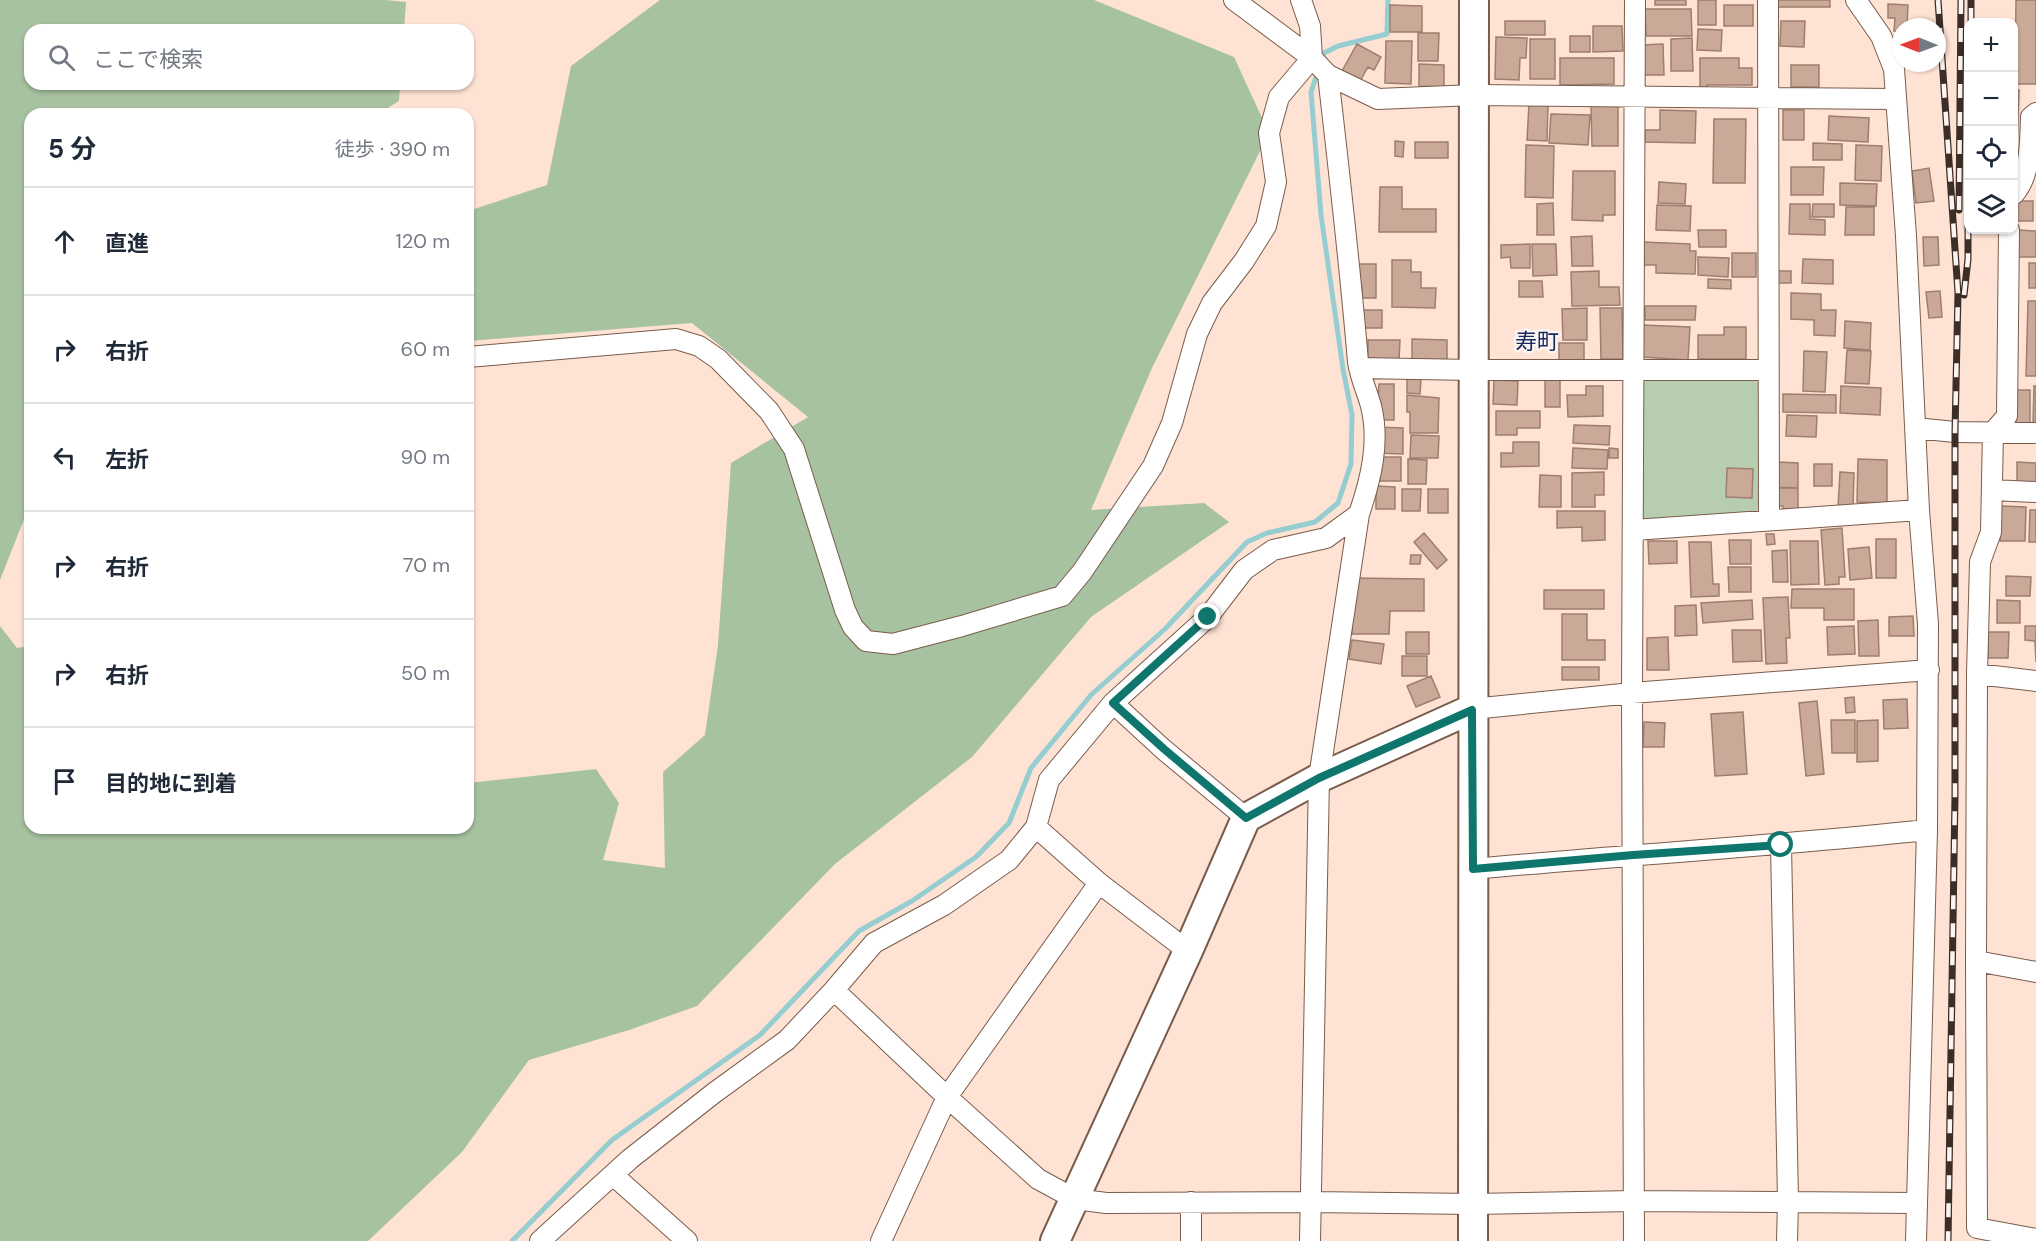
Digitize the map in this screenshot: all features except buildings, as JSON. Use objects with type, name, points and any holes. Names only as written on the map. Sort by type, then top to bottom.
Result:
[{"type":"street","points":[[1234,0],[1312,58],[1328,75],[1378,99],[1474,95],[1896,99]]},
{"type":"street","points":[[474,356],[676,339],[699,346],[718,359],[769,411],[794,449],[831,572],[845,610],[853,627],[866,641],[893,644],[1062,596],[1082,572],[1153,466],[1172,423],[1197,334],[1212,303],[1244,261],[1266,226],[1276,182],[1269,133],[1279,97],[1312,58],[1310,26],[1301,0]]},
{"type":"street","points":[[1473,1241],[1474,0]]},
{"type":"street","points":[[1634,1241],[1632,693],[1635,0]]},
{"type":"street","points":[[1768,0],[1769,520]]},
{"type":"street","points":[[1856,0],[1881,36],[1894,69],[1906,236],[1919,510],[1928,624],[1927,830],[1916,1241]]},
{"type":"street","points":[[1310,1241],[1319,778],[1359,514],[1370,481],[1375,446],[1372,408],[1359,368],[1328,75]]},
{"type":"street","points":[[2018,190],[2021,187],[2029,154],[2031,117],[2036,113]]},
{"type":"street","points":[[2009,234],[2007,416],[1993,432],[1991,532],[1980,562],[1977,674],[1977,1235],[2036,1239]]},
{"type":"street","points":[[1359,368],[1768,370]]},
{"type":"street","points":[[1916,428],[1955,432],[2036,433]]},
{"type":"street","points":[[1992,490],[2036,492]]},
{"type":"street","points":[[1634,530],[1919,510]]},
{"type":"street","points":[[540,1241],[613,1175],[714,1093],[787,1041],[874,943],[944,905],[1009,860],[1036,827],[1049,780],[1113,703],[1208,617],[1244,570],[1273,550],[1326,538],[1359,514]]},
{"type":"street","points":[[1055,1241],[1188,951],[1246,818],[1319,778],[1472,710],[1632,693],[1929,670]]},
{"type":"street","points":[[1977,674],[2036,681]]},
{"type":"street","points":[[1113,703],[1246,818]]},
{"type":"street","points":[[1036,827],[1099,883],[1188,951]]},
{"type":"street","points":[[1473,869],[1781,845],[1927,830]]},
{"type":"street","points":[[1781,845],[1787,1241]]},
{"type":"street","points":[[881,1241],[947,1097],[1099,883]]},
{"type":"street","points":[[1976,961],[2036,972]]},
{"type":"street","points":[[834,990],[1038,1179],[1074,1199],[1106,1203],[1474,1204],[1788,1201],[1917,1203]]},
{"type":"street","points":[[613,1175],[687,1241]]},
{"type":"street","points":[[1191,1202],[1191,1241]]},
{"type":"green space","points":[[0,0],[385,0],[406,2],[404,24],[24,24],[24,90],[400,90],[399,101],[388,108],[24,108],[24,519],[0,580]]},
{"type":"green space","points":[[660,0],[1094,0],[1234,57],[1269,133],[1152,368],[1091,510],[1204,503],[1229,522],[1091,617],[972,757],[835,864],[697,1006],[629,1030],[529,1060],[462,1152],[368,1241],[0,1241],[0,626],[17,648],[24,647],[24,834],[474,834],[474,782],[596,769],[619,803],[603,860],[665,868],[663,772],[705,735],[718,645],[731,463],[808,417],[692,323],[474,341],[474,209],[547,185],[571,66]]},
{"type":"green space","points":[[1754,377],[1760,384],[1758,510],[1751,513],[1649,522],[1641,516],[1640,386],[1648,379]]},
{"type":"waterway","points":[[1321,62],[1324,53],[1338,46],[1387,34],[1388,0]]},
{"type":"waterway","points":[[512,1241],[612,1140],[760,1035],[859,931],[912,901],[976,857],[1009,823],[1031,768],[1091,695],[1165,629],[1247,542],[1267,533],[1315,522],[1338,503],[1351,464],[1352,415],[1343,369],[1321,215],[1311,92],[1318,71]]},
{"type":"railway","points":[[1938,0],[1958,293],[1955,432],[1955,795],[1948,1241]]},
{"type":"railway","points":[[1959,210],[1961,0]]},
{"type":"railway","points":[[1971,0],[1971,18]]},
{"type":"railway","points":[[1964,295],[1968,234]]},
{"type":"district","name":"寿町","points":[[1537,341]]},
{"type":"route","points":[[1208,617],[1113,703],[1246,818],[1319,778],[1472,710],[1473,869],[1781,845]]}]
